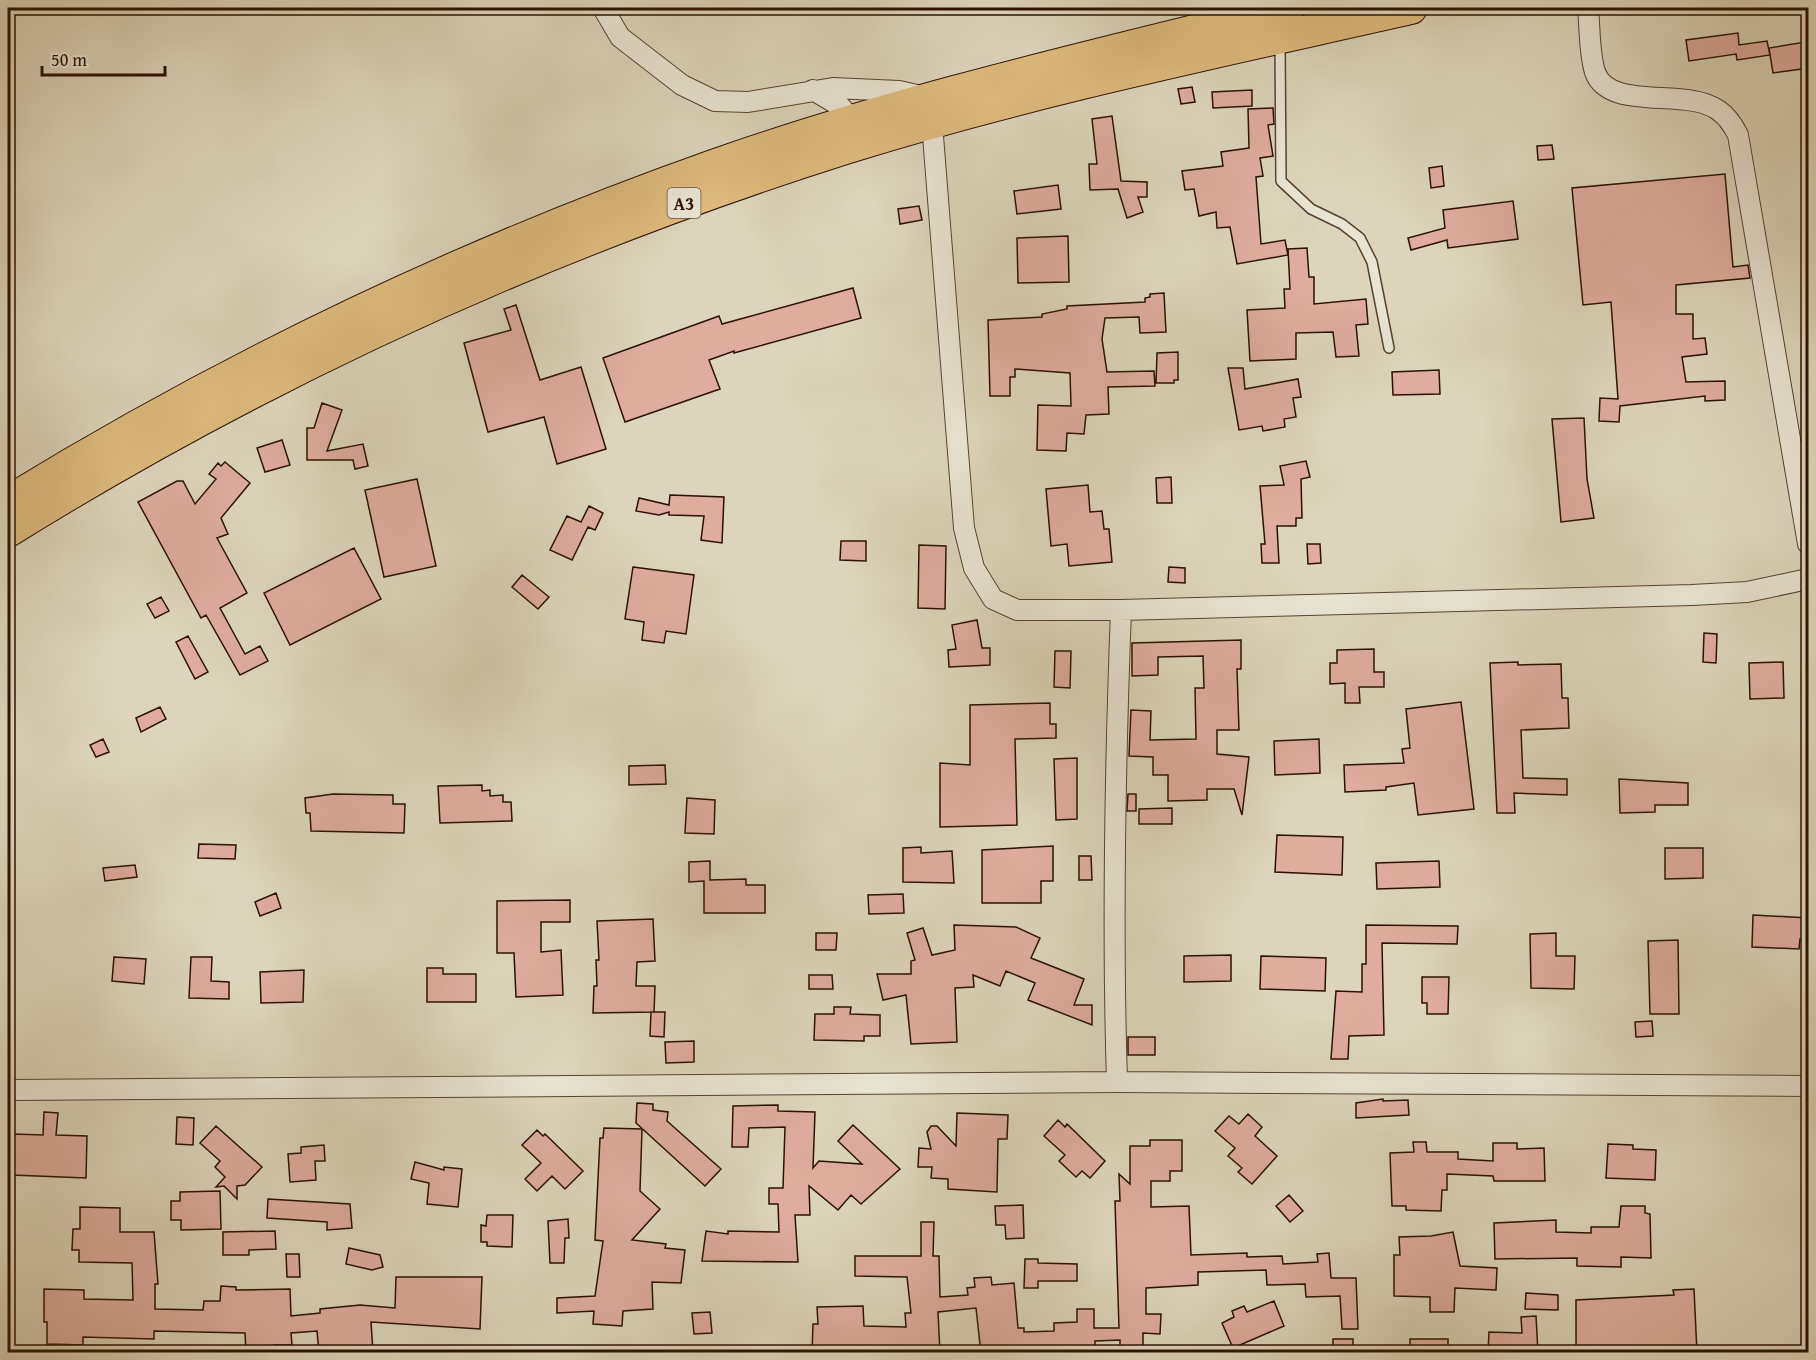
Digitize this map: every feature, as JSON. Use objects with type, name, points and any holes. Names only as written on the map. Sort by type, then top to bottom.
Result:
[{"type":"highway","name":"A3","points":[[8,531],[326,341],[493,252],[716,165],[853,121],[931,110],[1284,22],[1411,8]]},
{"type":"highway","name":"A3","points":[[8,502],[198,393],[654,213],[837,151],[931,110]]},
{"type":"street","points":[[603,8],[620,37],[682,85],[715,101],[748,102],[813,90],[858,87],[899,91],[931,110],[964,528],[974,568],[993,599],[1017,610],[1121,610],[1692,595],[1747,592],[1809,579]]},
{"type":"street","points":[[1588,8],[1595,72],[1602,84],[1625,96],[1682,98],[1702,102],[1718,109],[1730,120],[1738,135],[1809,544]]},
{"type":"street","points":[[813,90],[840,106],[853,121]]},
{"type":"street","points":[[1118,1082],[1113,944],[1113,818],[1121,610]]},
{"type":"street","points":[[8,1090],[1118,1082],[1809,1086]]},
{"type":"lane","points":[[1284,22],[1281,181],[1311,209],[1342,224],[1360,237],[1372,262],[1389,348]]},
{"type":"building","points":[[1738,33],[1739,45],[1767,41],[1770,55],[1737,60],[1736,54],[1689,61],[1686,40]]},
{"type":"building","points":[[1805,42],[1806,49],[1809,49],[1809,68],[1773,73],[1769,48]]},
{"type":"building","points":[[1192,87],[1195,102],[1181,104],[1178,89]]},
{"type":"building","points":[[1252,90],[1252,106],[1213,108],[1212,92]]},
{"type":"building","points":[[1273,108],[1274,124],[1268,125],[1273,156],[1260,158],[1263,176],[1256,177],[1261,244],[1285,240],[1288,255],[1237,264],[1230,227],[1217,228],[1216,212],[1199,216],[1194,189],[1185,190],[1182,171],[1223,166],[1221,152],[1249,148],[1248,109]]},
{"type":"building","points":[[1112,116],[1121,181],[1147,182],[1147,197],[1138,197],[1143,212],[1127,218],[1118,189],[1090,190],[1089,164],[1097,164],[1092,119]]},
{"type":"building","points":[[1552,145],[1554,159],[1538,160],[1537,146]]},
{"type":"building","points":[[1442,166],[1444,186],[1431,188],[1429,168]]},
{"type":"building","points":[[1725,174],[1733,267],[1748,265],[1750,278],[1676,285],[1676,314],[1693,314],[1693,339],[1705,338],[1707,354],[1682,357],[1686,382],[1725,381],[1725,400],[1705,401],[1705,396],[1620,406],[1619,422],[1599,421],[1600,398],[1618,399],[1611,302],[1583,305],[1572,188]]},
{"type":"building","points":[[1058,185],[1061,209],[1017,214],[1014,191]]},
{"type":"building","points":[[1513,201],[1518,239],[1448,248],[1447,240],[1411,250],[1408,238],[1445,228],[1443,210]]},
{"type":"building","points":[[919,206],[922,220],[900,224],[898,209]]},
{"type":"building","points":[[1068,236],[1069,282],[1018,283],[1017,238]]},
{"type":"building","points":[[1307,248],[1309,277],[1314,277],[1314,304],[1366,299],[1368,324],[1356,325],[1359,356],[1336,357],[1333,332],[1296,333],[1296,359],[1250,361],[1247,310],[1285,308],[1284,289],[1290,289],[1288,249]]},
{"type":"building","points":[[853,288],[861,318],[734,353],[734,351],[709,360],[720,389],[625,422],[603,358],[719,316],[722,324]]},
{"type":"building","points":[[1164,293],[1166,332],[1140,333],[1139,317],[1105,318],[1102,339],[1107,372],[1154,371],[1155,386],[1108,387],[1109,414],[1086,415],[1084,434],[1067,433],[1066,451],[1037,450],[1038,405],[1071,406],[1070,373],[1015,369],[1015,377],[1010,377],[1010,396],[990,396],[988,320],[1042,317],[1042,314],[1067,309],[1067,306],[1145,302],[1145,298],[1150,297],[1150,294]]},
{"type":"building","points":[[516,305],[540,380],[581,367],[606,449],[557,464],[544,417],[488,432],[464,343],[511,330],[504,309]]},
{"type":"building","points":[[1178,352],[1178,380],[1174,380],[1174,383],[1156,383],[1157,353]]},
{"type":"building","points":[[1228,368],[1243,368],[1245,389],[1298,379],[1301,397],[1293,398],[1296,417],[1284,419],[1285,427],[1263,431],[1262,426],[1239,430]]},
{"type":"building","points":[[1439,370],[1440,394],[1393,395],[1392,372]]},
{"type":"building","points":[[322,403],[342,410],[327,451],[363,444],[368,466],[355,469],[353,460],[307,460],[307,428],[314,428]]},
{"type":"building","points":[[1584,418],[1587,479],[1594,518],[1561,522],[1552,419]]},
{"type":"building","points":[[282,440],[290,465],[265,472],[257,448]]},
{"type":"building","points":[[1306,461],[1310,477],[1301,479],[1302,518],[1296,518],[1296,526],[1277,526],[1279,563],[1262,563],[1261,544],[1265,544],[1260,486],[1284,485],[1280,466]]},
{"type":"building","points":[[225,462],[250,483],[221,518],[228,534],[217,538],[247,593],[220,608],[245,654],[260,646],[268,661],[240,675],[206,615],[201,618],[138,502],[177,481],[183,481],[195,504],[216,479],[209,474],[218,463],[221,466]]},
{"type":"building","points":[[1171,477],[1172,503],[1157,503],[1156,478]]},
{"type":"building","points":[[417,479],[436,566],[384,577],[365,490]]},
{"type":"building","points":[[1088,485],[1090,512],[1102,511],[1104,529],[1109,529],[1112,562],[1069,566],[1067,544],[1051,546],[1046,489]]},
{"type":"building","points":[[670,495],[724,497],[722,543],[701,540],[704,516],[669,515],[669,512],[659,515],[636,511],[639,498],[669,505]]},
{"type":"building","points":[[589,506],[603,513],[595,530],[588,527],[572,560],[550,550],[567,516],[581,522]]},
{"type":"building","points":[[841,541],[866,541],[866,561],[840,560]]},
{"type":"building","points":[[1307,544],[1320,544],[1321,563],[1308,564]]},
{"type":"building","points":[[919,545],[946,546],[945,609],[918,608]]},
{"type":"building","points":[[354,548],[381,599],[290,645],[264,593]]},
{"type":"building","points":[[633,567],[694,575],[686,634],[666,631],[664,643],[642,640],[644,622],[625,619]]},
{"type":"building","points":[[1169,567],[1185,568],[1185,583],[1168,582]]},
{"type":"building","points":[[522,575],[549,597],[538,609],[512,587]]},
{"type":"building","points":[[161,597],[169,611],[155,618],[147,604]]},
{"type":"building","points":[[977,620],[982,648],[990,648],[990,665],[949,667],[948,650],[956,649],[952,625]]},
{"type":"building","points":[[1704,633],[1717,634],[1716,663],[1703,662]]},
{"type":"building","points":[[188,636],[208,672],[195,679],[176,642]]},
{"type":"building","points":[[1241,640],[1241,669],[1237,669],[1239,730],[1217,730],[1217,754],[1249,757],[1242,815],[1234,789],[1207,789],[1207,800],[1168,801],[1168,775],[1153,775],[1153,757],[1129,756],[1131,710],[1151,711],[1150,740],[1196,739],[1195,688],[1204,688],[1203,656],[1158,657],[1158,675],[1132,676],[1132,643]]},
{"type":"building","points":[[1374,649],[1374,672],[1384,672],[1384,687],[1359,687],[1360,703],[1345,703],[1345,683],[1330,684],[1330,663],[1337,663],[1337,650]]},
{"type":"building","points":[[1055,651],[1071,651],[1070,688],[1054,687]]},
{"type":"building","points":[[1518,662],[1518,665],[1561,664],[1562,698],[1568,698],[1569,728],[1521,730],[1523,778],[1567,779],[1567,795],[1514,793],[1515,813],[1497,813],[1490,663]]},
{"type":"building","points":[[1783,662],[1784,698],[1750,699],[1749,663]]},
{"type":"building","points":[[1461,702],[1474,809],[1418,815],[1414,783],[1386,787],[1386,790],[1345,792],[1344,765],[1404,763],[1402,749],[1410,748],[1406,709]]},
{"type":"building","points":[[1050,703],[1050,724],[1056,724],[1056,738],[1015,739],[1017,825],[940,827],[940,763],[970,765],[970,705]]},
{"type":"building","points":[[160,707],[166,719],[141,732],[136,718]]},
{"type":"building","points":[[103,739],[109,752],[96,757],[90,745]]},
{"type":"building","points":[[1319,739],[1320,773],[1275,775],[1274,741]]},
{"type":"building","points":[[1077,758],[1077,819],[1056,820],[1054,759]]},
{"type":"building","points":[[665,765],[666,784],[629,785],[629,766]]},
{"type":"building","points":[[1619,779],[1688,783],[1688,805],[1655,805],[1655,812],[1620,813]]},
{"type":"building","points":[[482,785],[482,791],[490,790],[490,796],[503,795],[503,802],[511,802],[512,821],[440,823],[438,786]]},
{"type":"building","points":[[333,794],[393,795],[393,804],[405,804],[404,833],[311,831],[310,813],[306,813],[305,798]]},
{"type":"building","points":[[1128,794],[1136,794],[1136,811],[1127,811]]},
{"type":"building","points":[[687,798],[715,800],[714,834],[685,833]]},
{"type":"building","points":[[1172,808],[1172,824],[1139,824],[1139,809]]},
{"type":"building","points":[[1277,835],[1343,837],[1342,875],[1275,872]]},
{"type":"building","points":[[199,844],[236,845],[235,859],[198,858]]},
{"type":"building","points":[[1053,846],[1053,881],[1041,881],[1041,903],[982,903],[982,850]]},
{"type":"building","points":[[921,847],[921,853],[952,851],[954,883],[903,882],[903,848]]},
{"type":"building","points":[[1665,848],[1703,848],[1703,878],[1665,879]]},
{"type":"building","points":[[1079,856],[1091,856],[1092,880],[1079,880]]},
{"type":"building","points":[[710,861],[710,880],[746,879],[746,885],[765,885],[765,913],[704,913],[704,881],[689,882],[689,862]]},
{"type":"building","points":[[1439,861],[1440,887],[1377,889],[1376,863]]},
{"type":"building","points":[[135,865],[137,877],[105,881],[103,868]]},
{"type":"building","points":[[276,893],[281,908],[260,916],[255,902]]},
{"type":"building","points":[[903,894],[904,913],[869,914],[868,895]]},
{"type":"building","points":[[570,900],[570,922],[541,922],[541,952],[561,950],[563,995],[516,997],[514,953],[497,953],[497,901]]},
{"type":"building","points":[[1753,915],[1809,918],[1809,939],[1800,939],[1799,949],[1752,947]]},
{"type":"building","points":[[653,919],[655,961],[637,962],[636,986],[655,986],[654,1012],[593,1013],[594,986],[597,986],[596,960],[599,960],[597,921]]},
{"type":"building","points":[[954,925],[1016,927],[1040,938],[1031,958],[1084,979],[1074,1005],[1092,1005],[1092,1025],[1028,1000],[1035,983],[1006,971],[1000,986],[973,975],[974,987],[955,988],[957,1042],[911,1044],[906,995],[883,1000],[877,974],[911,974],[911,961],[915,960],[907,933],[923,928],[932,955],[955,950]]},
{"type":"building","points":[[1366,925],[1458,926],[1457,944],[1382,943],[1384,1035],[1349,1036],[1348,1059],[1331,1059],[1336,991],[1362,992],[1362,964],[1366,964]]},
{"type":"building","points":[[816,933],[837,933],[836,950],[816,950]]},
{"type":"building","points":[[1556,933],[1556,956],[1575,956],[1574,989],[1531,988],[1530,934]]},
{"type":"building","points":[[1678,940],[1679,1014],[1650,1014],[1648,941]]},
{"type":"building","points":[[1231,955],[1231,981],[1184,982],[1184,956]]},
{"type":"building","points":[[1261,956],[1326,958],[1325,991],[1260,989]]},
{"type":"building","points":[[114,957],[146,959],[144,984],[112,981]]},
{"type":"building","points":[[191,957],[212,957],[211,981],[229,982],[229,999],[189,998]]},
{"type":"building","points":[[427,968],[443,968],[443,974],[476,974],[476,1002],[427,1002]]},
{"type":"building","points":[[304,970],[303,1002],[261,1003],[260,972]]},
{"type":"building","points":[[809,975],[832,975],[833,989],[809,989]]},
{"type":"building","points":[[1422,977],[1449,977],[1448,1014],[1427,1014],[1427,1003],[1422,1003]]},
{"type":"building","points":[[834,1007],[851,1007],[850,1014],[880,1015],[880,1036],[864,1036],[864,1041],[814,1040],[815,1014],[834,1014]]},
{"type":"building","points":[[651,1012],[665,1012],[664,1037],[650,1036]]},
{"type":"building","points":[[1652,1021],[1653,1036],[1636,1037],[1635,1022]]},
{"type":"building","points":[[1128,1037],[1155,1037],[1155,1055],[1128,1055]]},
{"type":"building","points":[[694,1041],[694,1062],[666,1063],[665,1042]]},
{"type":"building","points":[[1383,1099],[1383,1101],[1408,1100],[1409,1115],[1356,1118],[1356,1103]]},
{"type":"building","points":[[637,1103],[653,1104],[653,1110],[668,1112],[667,1121],[721,1169],[705,1186],[636,1123]]},
{"type":"building","points":[[778,1105],[778,1111],[815,1112],[813,1168],[819,1161],[862,1164],[838,1141],[853,1125],[900,1169],[861,1204],[851,1195],[838,1210],[809,1186],[810,1215],[795,1215],[798,1262],[702,1261],[706,1231],[728,1234],[728,1231],[779,1232],[778,1204],[769,1204],[769,1188],[783,1188],[785,1127],[749,1128],[748,1147],[732,1147],[733,1106]]},
{"type":"building","points":[[44,1112],[58,1113],[56,1135],[87,1136],[86,1178],[12,1175],[13,1134],[43,1135]]},
{"type":"building","points":[[957,1113],[1008,1115],[1007,1139],[998,1139],[997,1192],[948,1189],[948,1179],[931,1178],[932,1167],[918,1167],[919,1148],[931,1149],[927,1132],[931,1126],[937,1126],[956,1146]]},
{"type":"building","points":[[1248,1114],[1262,1127],[1255,1136],[1277,1156],[1252,1184],[1238,1172],[1242,1168],[1228,1156],[1235,1148],[1215,1131],[1229,1116],[1239,1124]]},
{"type":"building","points":[[177,1117],[194,1118],[193,1145],[176,1144]]},
{"type":"building","points":[[1058,1120],[1065,1127],[1067,1124],[1105,1161],[1090,1178],[1082,1171],[1076,1177],[1059,1161],[1065,1155],[1044,1136]]},
{"type":"building","points":[[216,1126],[262,1167],[245,1185],[237,1186],[237,1199],[224,1186],[216,1187],[225,1177],[215,1167],[220,1161],[200,1143]]},
{"type":"building","points":[[604,1128],[642,1129],[640,1191],[660,1209],[632,1240],[666,1244],[665,1248],[685,1250],[681,1283],[652,1282],[653,1309],[623,1311],[622,1326],[593,1324],[594,1311],[557,1313],[557,1298],[595,1296],[603,1241],[595,1240],[600,1138],[603,1138]]},
{"type":"building","points":[[537,1130],[543,1136],[545,1134],[583,1171],[565,1189],[552,1176],[537,1191],[525,1179],[541,1163],[522,1145]]},
{"type":"building","points":[[1150,1140],[1182,1140],[1182,1171],[1170,1171],[1170,1181],[1151,1181],[1151,1207],[1189,1206],[1191,1255],[1247,1253],[1247,1257],[1282,1256],[1283,1264],[1318,1262],[1317,1254],[1329,1253],[1331,1278],[1356,1278],[1358,1329],[1342,1329],[1340,1296],[1306,1297],[1305,1284],[1267,1285],[1266,1270],[1198,1272],[1198,1285],[1146,1288],[1146,1314],[1161,1314],[1160,1334],[1143,1333],[1143,1353],[1120,1353],[1120,1340],[1095,1341],[1095,1353],[981,1353],[976,1308],[938,1312],[940,1353],[812,1353],[813,1324],[818,1324],[817,1307],[863,1306],[864,1326],[906,1327],[905,1313],[911,1313],[907,1277],[855,1276],[855,1256],[921,1256],[921,1222],[934,1222],[933,1256],[939,1256],[940,1297],[968,1295],[967,1288],[975,1287],[974,1278],[991,1277],[992,1285],[1014,1283],[1018,1328],[1024,1328],[1024,1332],[1054,1331],[1054,1323],[1077,1322],[1077,1309],[1094,1309],[1094,1328],[1119,1328],[1115,1201],[1120,1201],[1119,1174],[1130,1184],[1130,1146],[1150,1146]]},
{"type":"building","points":[[1413,1142],[1426,1142],[1427,1152],[1458,1152],[1458,1159],[1493,1161],[1493,1143],[1517,1143],[1517,1149],[1544,1148],[1545,1181],[1494,1181],[1493,1176],[1447,1174],[1447,1190],[1442,1190],[1441,1211],[1406,1210],[1406,1206],[1392,1206],[1390,1153],[1414,1152]]},
{"type":"building","points":[[1608,1144],[1633,1145],[1633,1149],[1656,1150],[1655,1180],[1606,1178]]},
{"type":"building","points":[[324,1145],[325,1161],[315,1161],[316,1180],[290,1182],[288,1154],[301,1153],[301,1147]]},
{"type":"building","points":[[415,1162],[444,1170],[444,1167],[462,1169],[458,1207],[427,1204],[429,1183],[411,1179]]},
{"type":"building","points":[[220,1191],[221,1229],[181,1230],[181,1220],[171,1220],[171,1201],[180,1201],[180,1192]]},
{"type":"building","points":[[1289,1195],[1303,1211],[1290,1222],[1276,1206]]},
{"type":"building","points":[[268,1199],[350,1204],[352,1228],[327,1230],[327,1222],[267,1218]]},
{"type":"building","points":[[1023,1205],[1024,1238],[1006,1239],[1005,1225],[996,1225],[995,1206]]},
{"type":"building","points":[[1621,1206],[1645,1206],[1645,1213],[1650,1214],[1651,1258],[1621,1257],[1621,1267],[1577,1266],[1577,1258],[1495,1259],[1494,1223],[1556,1220],[1556,1232],[1591,1233],[1591,1227],[1619,1227]]},
{"type":"building","points":[[80,1207],[120,1208],[120,1232],[154,1232],[158,1284],[155,1284],[155,1309],[203,1310],[204,1301],[220,1301],[221,1286],[236,1287],[236,1290],[290,1289],[291,1316],[320,1313],[320,1309],[360,1305],[395,1308],[396,1277],[482,1277],[480,1329],[371,1322],[373,1352],[361,1353],[319,1353],[317,1331],[291,1333],[292,1345],[274,1345],[274,1353],[246,1353],[245,1333],[154,1331],[154,1339],[83,1337],[83,1345],[47,1344],[44,1289],[84,1290],[84,1299],[133,1300],[132,1263],[79,1262],[79,1250],[72,1250],[73,1229],[80,1229]]},
{"type":"building","points":[[487,1215],[513,1215],[512,1247],[487,1246],[487,1242],[481,1242],[481,1225],[486,1226]]},
{"type":"building","points":[[568,1219],[569,1238],[565,1238],[564,1263],[550,1263],[548,1221]]},
{"type":"building","points":[[275,1231],[276,1249],[249,1250],[249,1255],[223,1255],[223,1232]]},
{"type":"building","points":[[1453,1232],[1460,1266],[1497,1268],[1496,1290],[1455,1288],[1454,1312],[1430,1312],[1430,1297],[1394,1296],[1394,1255],[1400,1255],[1399,1237],[1431,1236]]},
{"type":"building","points":[[349,1248],[380,1255],[383,1267],[372,1270],[346,1264]]},
{"type":"building","points":[[286,1254],[299,1254],[300,1277],[287,1277]]},
{"type":"building","points":[[1025,1259],[1038,1259],[1038,1263],[1077,1264],[1077,1281],[1038,1281],[1038,1288],[1024,1288]]},
{"type":"building","points":[[1694,1289],[1697,1353],[1676,1353],[1675,1349],[1576,1353],[1576,1300],[1674,1295],[1673,1290]]},
{"type":"building","points":[[1526,1293],[1558,1295],[1558,1310],[1525,1309]]},
{"type":"building","points":[[1274,1301],[1284,1326],[1233,1348],[1222,1323],[1234,1317],[1232,1311],[1244,1306],[1247,1312]]},
{"type":"building","points":[[710,1312],[712,1333],[694,1334],[692,1313]]},
{"type":"building","points":[[1536,1316],[1538,1353],[1488,1353],[1489,1332],[1522,1333],[1521,1317]]},
{"type":"building","points":[[1333,1339],[1353,1339],[1353,1353],[1333,1353]]},
{"type":"building","points":[[1410,1339],[1448,1339],[1448,1353],[1410,1353]]}]
